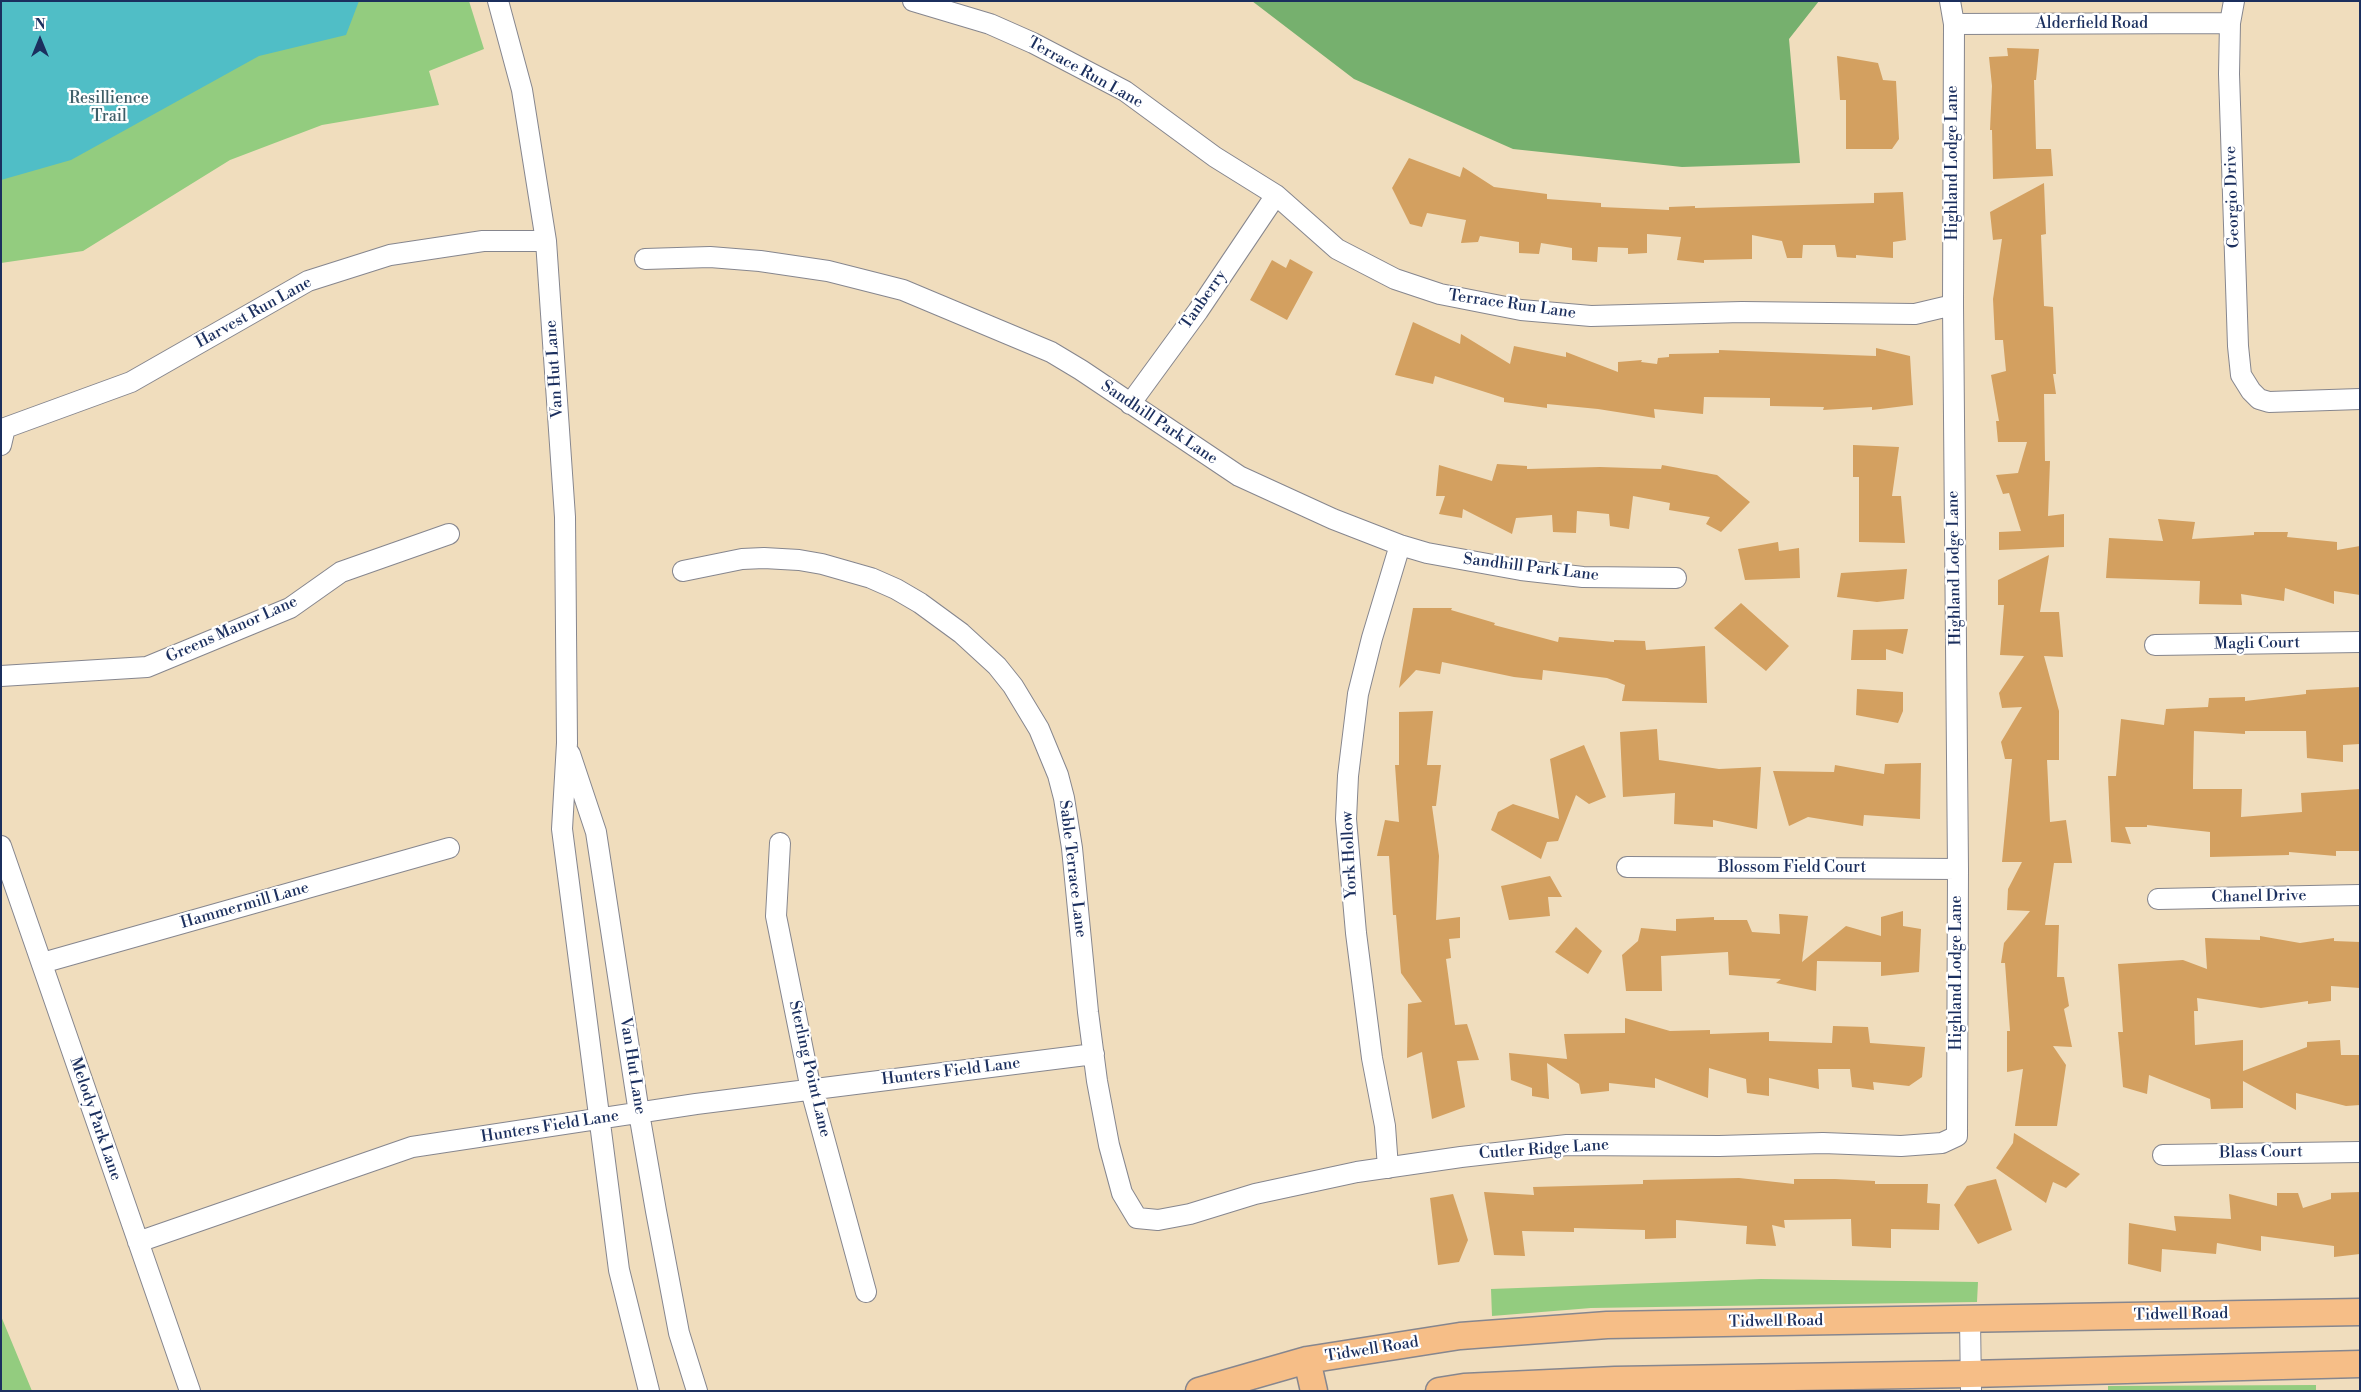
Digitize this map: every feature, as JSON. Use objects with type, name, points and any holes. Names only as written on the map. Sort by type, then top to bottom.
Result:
[{"type":"main road","name":"Tidwell Road","points":[[1198,1391],[1307,1360],[1460,1336],[1607,1325],[2360,1312]]},
{"type":"main road","points":[[1307,1360],[1314,1391]]},
{"type":"main road","points":[[1439,1391],[1464,1387],[1614,1380],[1970,1382],[2360,1364]]},
{"type":"street","name":"Highland Lodge Lane","points":[[1950,1],[1954,24],[1953,306],[1958,869],[1956,1136]]},
{"type":"street","name":"Georgio Drive","points":[[2234,1],[2230,23],[2229,74],[2238,346],[2241,376],[2259,399],[2269,402],[2360,399]]},
{"type":"street","name":"Van Hut Lane","points":[[503,2],[522,90],[546,241],[565,516],[567,743],[562,829],[619,1270],[649,1391]]},
{"type":"street","name":"Terrace Run Lane","points":[[925,2],[990,24],[1033,42],[1125,91],[1215,157],[1276,195],[1337,249],[1380,272],[1440,294],[1497,306],[1567,314],[1630,316],[1742,312],[1915,314],[1953,306]]},
{"type":"street","name":"Alderfield Road","points":[[1954,24],[2230,23]]},
{"type":"street","name":"Tanberry","points":[[1130,404],[1198,311],[1276,195]]},
{"type":"street","name":"Harvest Run Lane","points":[[3,436],[131,382],[308,281],[390,255],[483,241],[546,241]]},
{"type":"street","name":"Sandhill Park Lane","points":[[645,259],[710,257],[760,261],[836,273],[903,290],[1050,352],[1081,370],[1239,476],[1333,519],[1400,545],[1427,553],[1522,570],[1583,577],[1676,578]]},
{"type":"street","name":"Greens Manor Lane","points":[[1,676],[148,667],[290,608],[341,572],[449,534]]},
{"type":"street","name":"York Hollow","points":[[1388,1168],[1385,1126],[1372,1058],[1354,918],[1346,819],[1348,776],[1358,694],[1372,638],[1400,545]]},
{"type":"street","name":"Sable Terrace Lane","points":[[683,571],[742,560],[764,558],[799,560],[854,573],[896,589],[920,603],[961,633],[997,666],[1013,686],[1039,729],[1058,775],[1064,798],[1072,848],[1094,1054],[1115,1169],[1122,1193],[1137,1218]]},
{"type":"street","name":"Magli Court","points":[[2155,645],[2360,642]]},
{"type":"street","name":"Van Hut Lane","points":[[567,743],[596,832],[639,1113],[679,1333],[697,1391]]},
{"type":"street","name":"Sterling Point Lane","points":[[780,843],[776,916],[811,1090],[866,1292]]},
{"type":"street","name":"Melody Park Lane","points":[[1,846],[190,1391]]},
{"type":"street","name":"Hammermill Lane","points":[[42,964],[449,848]]},
{"type":"street","name":"Blossom Field Court","points":[[1627,867],[1958,869]]},
{"type":"street","name":"Chanel Drive","points":[[2158,899],[2360,895]]},
{"type":"street","name":"Hunters Field Lane","points":[[138,1242],[412,1148],[639,1113],[1094,1054]]},
{"type":"street","name":"Cutler Ridge Lane","points":[[1137,1218],[1158,1220],[1190,1214],[1280,1188],[1388,1168],[1461,1157],[1585,1144],[1719,1146],[1823,1143],[1901,1146],[1942,1143],[1956,1136]]},
{"type":"street","name":"Blass Court","points":[[2163,1155],[2360,1152]]},
{"type":"street","points":[[1970,1319],[1970,1382]]},
{"type":"green space","name":"Resillience Trail","points":[[1,1],[469,1],[484,49],[429,71],[439,105],[322,125],[230,160],[83,251],[1,263]]},
{"type":"green space","points":[[1252,1],[1819,1],[1789,39],[1800,163],[1682,167],[1513,149],[1354,79]]},
{"type":"green space","points":[[1761,1279],[1978,1282],[1977,1302],[1591,1308],[1492,1316],[1491,1289]]},
{"type":"green space","points":[[1,1316],[32,1391],[1,1391]]},
{"type":"green space","points":[[2316,1385],[2316,1391],[2108,1391],[2108,1386]]},
{"type":"water","points":[[1,1],[359,1],[346,35],[259,56],[71,160],[1,180]]},
{"type":"building","points":[[2007,48],[2039,49],[2036,80],[2034,80],[2036,149],[2051,149],[2053,176],[1993,179],[1992,130],[1990,130],[1992,86],[1989,57],[2008,56]]},
{"type":"building","points":[[1837,56],[1878,63],[1883,80],[1896,81],[1899,139],[1892,149],[1846,149],[1846,100],[1840,100]]},
{"type":"building","points":[[1409,158],[1460,177],[1463,167],[1494,187],[1547,194],[1547,199],[1601,203],[1601,207],[1669,210],[1669,207],[1695,206],[1695,208],[1874,203],[1874,193],[1903,192],[1906,240],[1893,242],[1893,258],[1856,255],[1856,258],[1837,257],[1835,245],[1803,245],[1802,258],[1787,258],[1782,241],[1752,235],[1752,259],[1704,260],[1704,263],[1677,260],[1681,237],[1647,234],[1647,253],[1628,254],[1628,248],[1598,247],[1597,262],[1572,260],[1572,248],[1541,243],[1539,254],[1519,253],[1519,242],[1480,236],[1478,242],[1461,243],[1466,220],[1427,213],[1422,227],[1410,224],[1392,188]]},
{"type":"building","points":[[2044,183],[2046,234],[2041,235],[2044,306],[2053,307],[2056,374],[2053,374],[2056,394],[2044,394],[2045,461],[2050,461],[2048,516],[2064,514],[2064,547],[1999,550],[1999,532],[2021,531],[2009,493],[2003,494],[1996,475],[2018,473],[2027,442],[1998,442],[1996,421],[1999,421],[1991,375],[2006,371],[2003,340],[1995,340],[1993,299],[2002,239],[1993,240],[1990,212]]},
{"type":"building","points":[[1290,259],[1313,272],[1287,320],[1250,300],[1272,260],[1286,268]]},
{"type":"building","points":[[1413,322],[1460,344],[1461,334],[1510,364],[1514,346],[1566,357],[1566,352],[1618,372],[1618,362],[1642,360],[1641,362],[1657,364],[1658,358],[1669,357],[1669,354],[1719,353],[1719,350],[1876,356],[1876,348],[1910,356],[1913,405],[1872,410],[1872,407],[1823,410],[1824,407],[1770,406],[1770,398],[1704,397],[1703,414],[1654,409],[1655,418],[1598,409],[1547,404],[1547,408],[1504,402],[1504,398],[1435,376],[1433,384],[1395,375]]},
{"type":"building","points":[[1853,445],[1899,447],[1892,496],[1901,496],[1905,543],[1859,542],[1859,477],[1853,477]]},
{"type":"building","points":[[1497,464],[1527,466],[1527,469],[1600,467],[1661,469],[1662,465],[1717,475],[1750,502],[1721,532],[1706,524],[1710,517],[1669,510],[1670,503],[1633,496],[1629,529],[1610,526],[1609,514],[1577,511],[1576,533],[1553,532],[1552,515],[1516,518],[1512,534],[1463,509],[1462,518],[1439,514],[1445,496],[1436,496],[1439,465],[1492,481]]},
{"type":"building","points":[[2158,519],[2195,522],[2192,539],[2254,535],[2254,532],[2288,532],[2287,537],[2337,542],[2337,550],[2360,546],[2360,595],[2334,591],[2334,604],[2285,588],[2284,601],[2241,594],[2242,605],[2199,604],[2200,581],[2106,578],[2109,538],[2163,541]]},
{"type":"building","points":[[1778,542],[1779,551],[1799,548],[1800,578],[1745,580],[1738,549]]},
{"type":"building","points":[[2049,555],[2040,612],[2059,612],[2063,657],[2044,656],[2059,711],[2059,760],[2047,760],[2050,822],[2066,820],[2072,863],[2054,863],[2045,925],[2059,925],[2057,977],[2064,977],[2069,1006],[2064,1009],[2072,1047],[2053,1046],[2066,1065],[2057,1126],[2015,1126],[2023,1069],[2007,1072],[2007,1031],[2010,1031],[2005,963],[2001,963],[2004,943],[2030,911],[2007,910],[2008,889],[2022,862],[2002,862],[2012,759],[2005,759],[2001,742],[2022,707],[2002,708],[1999,693],[2024,656],[2000,655],[2004,605],[1998,605],[1998,580]]},
{"type":"building","points":[[1907,569],[1904,599],[1877,602],[1837,597],[1841,573]]},
{"type":"building","points":[[1741,603],[1789,646],[1766,671],[1714,628]]},
{"type":"building","points":[[1413,608],[1452,608],[1451,610],[1495,623],[1494,625],[1558,642],[1559,637],[1614,642],[1614,640],[1645,641],[1646,650],[1705,646],[1707,703],[1622,701],[1625,685],[1607,678],[1543,670],[1542,680],[1514,677],[1442,662],[1440,674],[1416,670],[1399,688]]},
{"type":"building","points":[[1908,629],[1903,654],[1886,649],[1886,660],[1851,660],[1853,630]]},
{"type":"building","points":[[2360,687],[2360,744],[2343,745],[2343,762],[2307,758],[2306,731],[2245,731],[2245,734],[2194,731],[2193,789],[2242,789],[2241,817],[2302,812],[2301,793],[2360,789],[2360,851],[2336,851],[2336,856],[2289,852],[2289,855],[2210,857],[2210,832],[2147,825],[2147,827],[2125,827],[2131,844],[2111,842],[2108,776],[2116,776],[2121,719],[2164,725],[2166,709],[2208,707],[2209,698],[2245,697],[2245,701],[2306,694],[2306,690]]},
{"type":"building","points":[[1857,689],[1903,692],[1903,711],[1898,723],[1856,715]]},
{"type":"building","points":[[1433,711],[1427,765],[1441,765],[1436,806],[1432,806],[1439,856],[1436,920],[1460,917],[1460,938],[1449,939],[1451,958],[1446,959],[1455,1025],[1467,1024],[1479,1060],[1457,1061],[1465,1107],[1432,1119],[1422,1052],[1407,1058],[1408,1004],[1422,1002],[1401,973],[1396,915],[1393,915],[1389,856],[1377,856],[1385,820],[1399,822],[1395,765],[1399,765],[1399,712]]},
{"type":"building","points":[[1657,729],[1659,760],[1719,769],[1761,767],[1757,829],[1713,820],[1713,827],[1674,824],[1675,793],[1623,797],[1620,732]]},
{"type":"building","points":[[1584,745],[1606,797],[1589,804],[1576,795],[1558,841],[1547,842],[1541,859],[1491,830],[1498,812],[1513,804],[1559,819],[1550,759]]},
{"type":"building","points":[[1921,763],[1920,819],[1864,815],[1863,826],[1808,817],[1789,826],[1773,771],[1834,772],[1835,765],[1884,774],[1885,764]]},
{"type":"building","points":[[1550,876],[1562,897],[1548,897],[1550,916],[1509,920],[1501,886]]},
{"type":"building","points":[[1903,911],[1903,926],[1921,929],[1919,972],[1881,976],[1881,962],[1817,961],[1816,991],[1776,983],[1781,979],[1729,975],[1728,952],[1661,956],[1662,991],[1626,991],[1622,955],[1638,941],[1641,928],[1676,931],[1676,919],[1714,917],[1714,920],[1747,920],[1752,932],[1780,934],[1779,914],[1808,916],[1802,962],[1846,926],[1881,936],[1881,917]]},
{"type":"building","points":[[1576,927],[1602,951],[1588,974],[1555,952]]},
{"type":"building","points":[[2260,936],[2300,943],[2334,938],[2334,941],[2360,942],[2360,988],[2331,986],[2331,1001],[2308,1004],[2308,1001],[2261,1008],[2197,998],[2198,1011],[2194,1011],[2195,1045],[2243,1040],[2243,1071],[2307,1047],[2307,1042],[2340,1040],[2341,1055],[2360,1055],[2360,1105],[2346,1106],[2296,1093],[2296,1110],[2243,1081],[2243,1108],[2211,1109],[2210,1099],[2149,1075],[2147,1094],[2123,1087],[2118,1032],[2123,1032],[2118,964],[2183,960],[2207,969],[2205,938],[2260,940]]},
{"type":"building","points":[[1625,1018],[1670,1031],[1710,1030],[1710,1034],[1769,1032],[1769,1041],[1832,1043],[1833,1026],[1868,1027],[1870,1043],[1925,1047],[1922,1077],[1909,1086],[1873,1082],[1874,1090],[1852,1087],[1850,1069],[1818,1069],[1819,1089],[1769,1078],[1769,1096],[1747,1093],[1746,1079],[1709,1068],[1708,1098],[1655,1078],[1655,1088],[1609,1083],[1609,1091],[1581,1094],[1579,1084],[1547,1063],[1549,1099],[1532,1096],[1532,1088],[1511,1080],[1509,1053],[1567,1059],[1564,1034],[1625,1033]]},
{"type":"building","points":[[2014,1133],[2080,1174],[2066,1188],[2053,1182],[2046,1203],[1996,1168],[2013,1143]]},
{"type":"building","points":[[1739,1178],[1794,1184],[1794,1179],[1835,1179],[1875,1181],[1875,1184],[1928,1184],[1927,1203],[1940,1204],[1939,1230],[1891,1229],[1891,1248],[1852,1246],[1851,1219],[1784,1220],[1785,1228],[1772,1225],[1776,1246],[1746,1244],[1747,1226],[1676,1220],[1676,1238],[1645,1239],[1645,1230],[1574,1228],[1574,1232],[1522,1231],[1525,1256],[1494,1255],[1484,1192],[1534,1195],[1533,1187],[1643,1184],[1643,1180]]},
{"type":"building","points":[[1996,1179],[2012,1230],[1978,1244],[1954,1205],[1967,1186]]},
{"type":"building","points":[[2360,1192],[2360,1254],[2334,1257],[2334,1246],[2261,1236],[2261,1251],[2217,1243],[2216,1254],[2162,1249],[2161,1272],[2128,1264],[2129,1223],[2176,1231],[2174,1216],[2231,1219],[2229,1194],[2277,1206],[2277,1193],[2298,1193],[2303,1208],[2331,1199],[2331,1193]]},
{"type":"building","points":[[1453,1194],[1468,1240],[1459,1262],[1438,1265],[1430,1198]]}]
